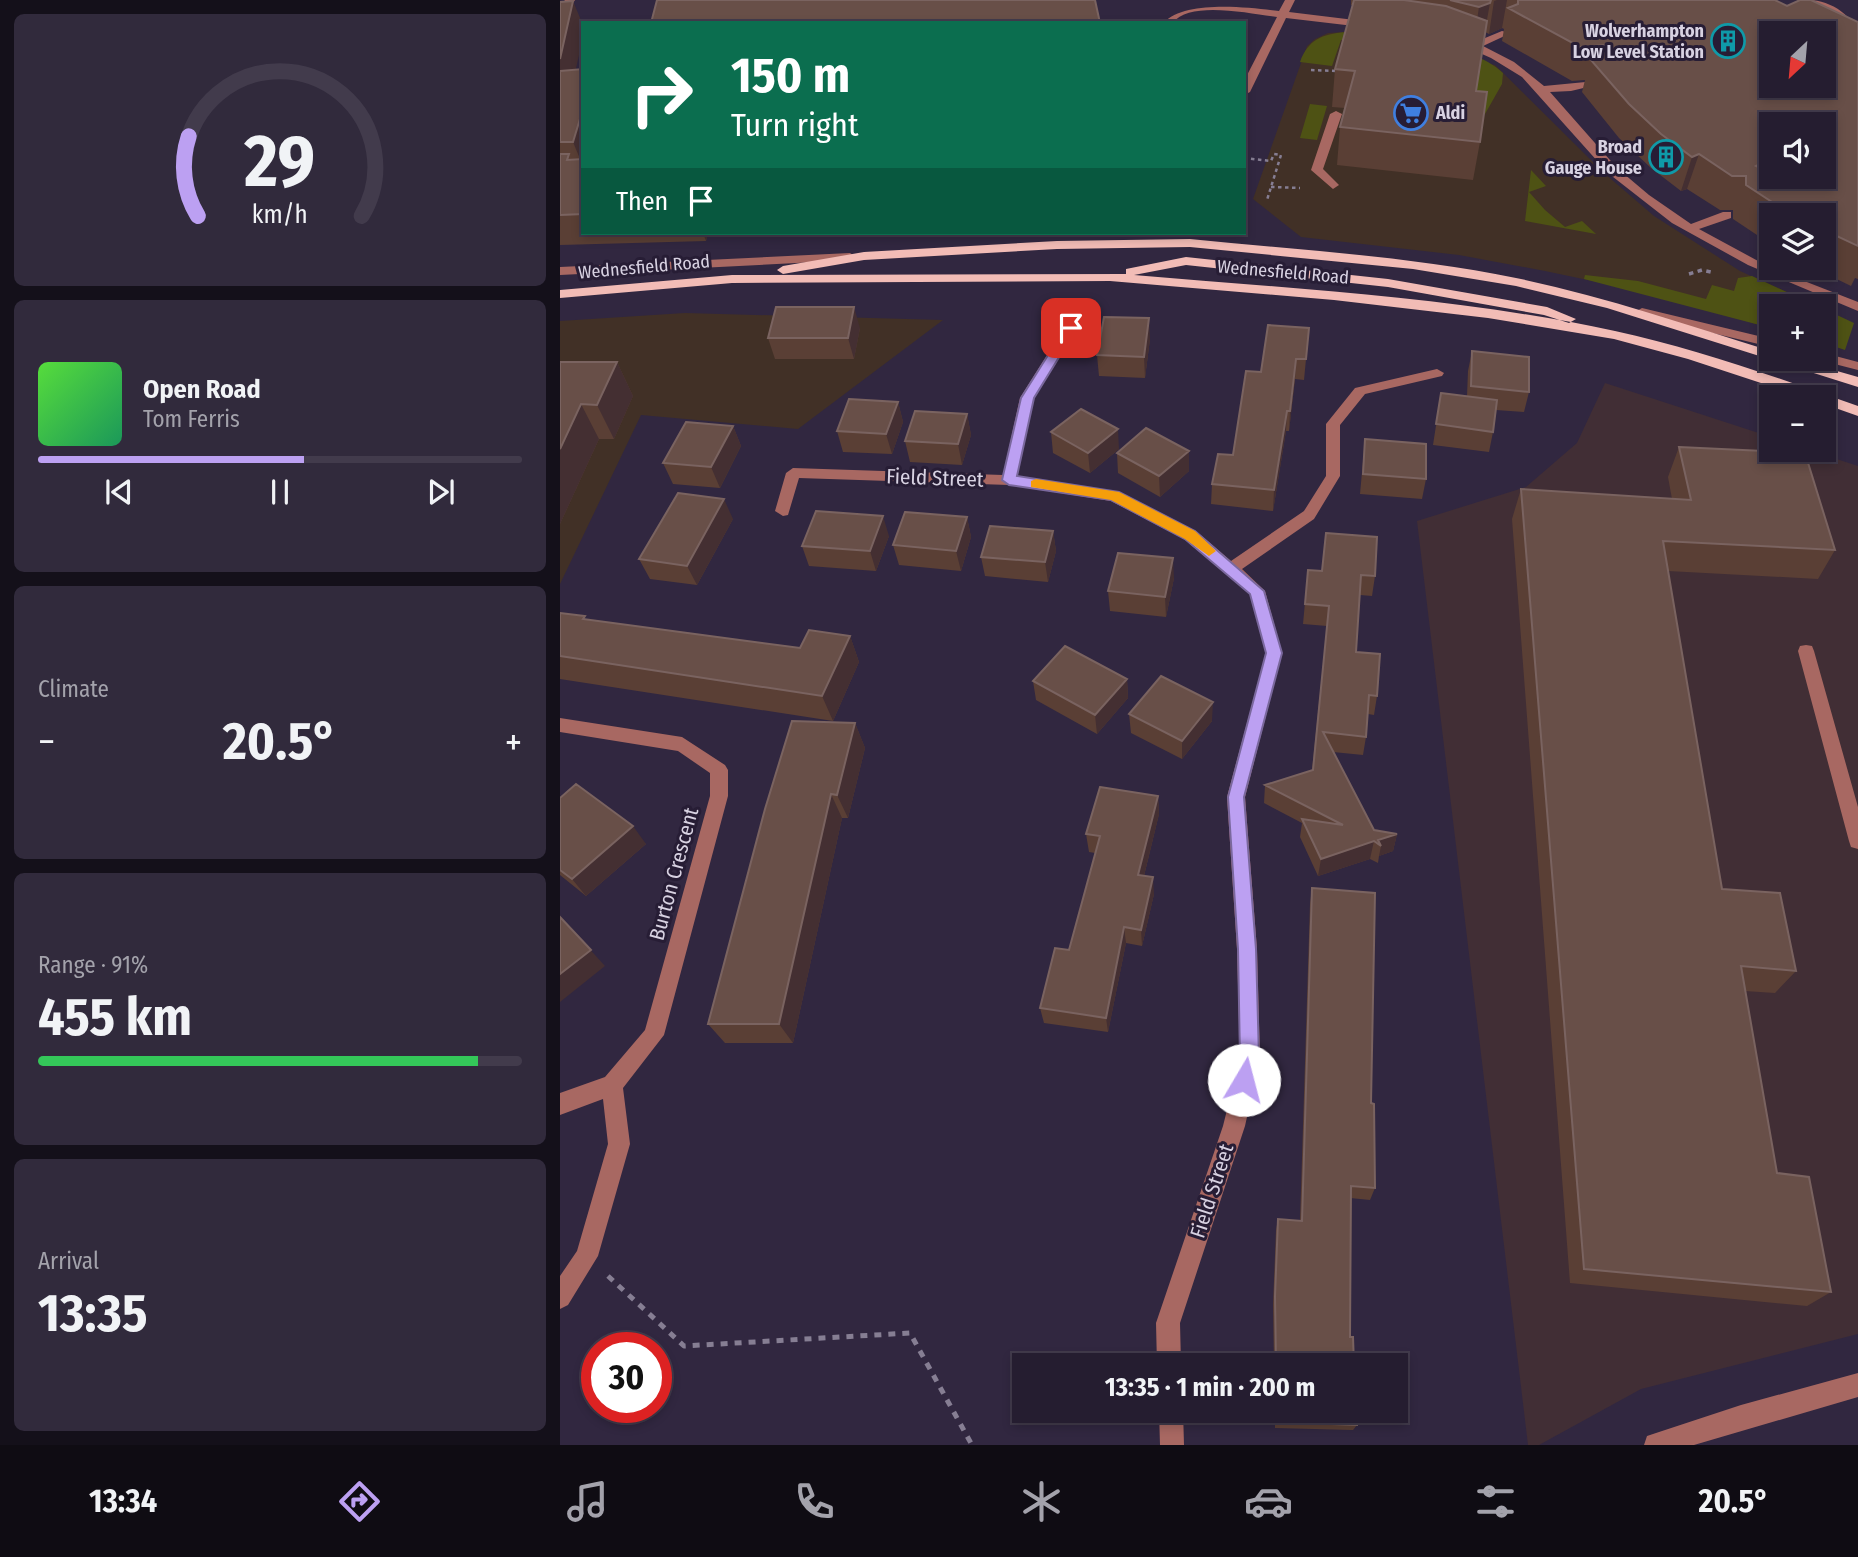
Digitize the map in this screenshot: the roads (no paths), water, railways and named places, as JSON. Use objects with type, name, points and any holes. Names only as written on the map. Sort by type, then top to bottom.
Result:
[{"type":"main road","name":"Wednesfield Road","points":[[732,279],[863,256],[1191,238],[1413,265],[1516,282],[1611,305],[1759,352]]},
{"type":"main road","points":[[1186,261],[1191,238]]},
{"type":"main road","points":[[1110,276],[1186,261],[1388,283],[1548,311],[1614,335]]},
{"type":"main road","name":"Wednesfield Road","points":[[560,294],[732,279],[1110,276],[1334,296],[1488,314],[1614,335],[1693,356],[1781,385]]},
{"type":"main road","points":[[1821,371],[1858,382]]},
{"type":"main road","points":[[1836,403],[1858,411]]},
{"type":"street","points":[[560,15],[570,0]]},
{"type":"street","points":[[1246,88],[1280,15],[1290,0]]},
{"type":"street","points":[[1814,0],[1847,21],[1858,37]]},
{"type":"street","points":[[1169,21],[1174,13],[1199,6],[1379,26]]},
{"type":"street","points":[[1475,46],[1506,33]]},
{"type":"street","points":[[1453,39],[1475,46],[1510,64],[1542,89],[1591,148],[1653,205],[1753,262],[1803,286],[1858,307]]},
{"type":"street","points":[[1542,89],[1571,88],[1592,83]]},
{"type":"street","points":[[1334,185],[1317,170],[1336,114]]},
{"type":"street","points":[[1690,228],[1727,215]]},
{"type":"street","points":[[560,271],[863,256]]},
{"type":"street","name":"Wednesfield Road","points":[[1611,305],[1759,341]]},
{"type":"street","points":[[1009,480],[1027,398],[1071,328]]},
{"type":"street","points":[[1836,360],[1858,366]]},
{"type":"street","points":[[1231,569],[1309,514],[1333,476],[1333,424],[1360,391],[1437,373]]},
{"type":"street","name":"Field Street","points":[[783,511],[793,473],[1009,480],[1114,496],[1190,535],[1257,591],[1274,653],[1236,797],[1247,949],[1250,1058],[1234,1126],[1168,1323],[1169,1353]]},
{"type":"street","points":[[1806,651],[1858,841]]},
{"type":"street","name":"Burton Crescent","points":[[560,725],[682,744],[719,771],[719,796],[654,1035],[612,1085],[560,1104]]},
{"type":"street","points":[[560,1297],[587,1256],[619,1144],[612,1085]]},
{"type":"street","points":[[1656,1445],[1741,1417],[1858,1385]]},
{"type":"street","points":[[1171,1423],[1172,1445]]},
{"type":"place","name":"Wolverhampton Low Level Station","points":[[1728,41]]},
{"type":"place","name":"Aldi","points":[[1411,113]]},
{"type":"place","name":"Broad Gauge House","points":[[1666,157]]}]
